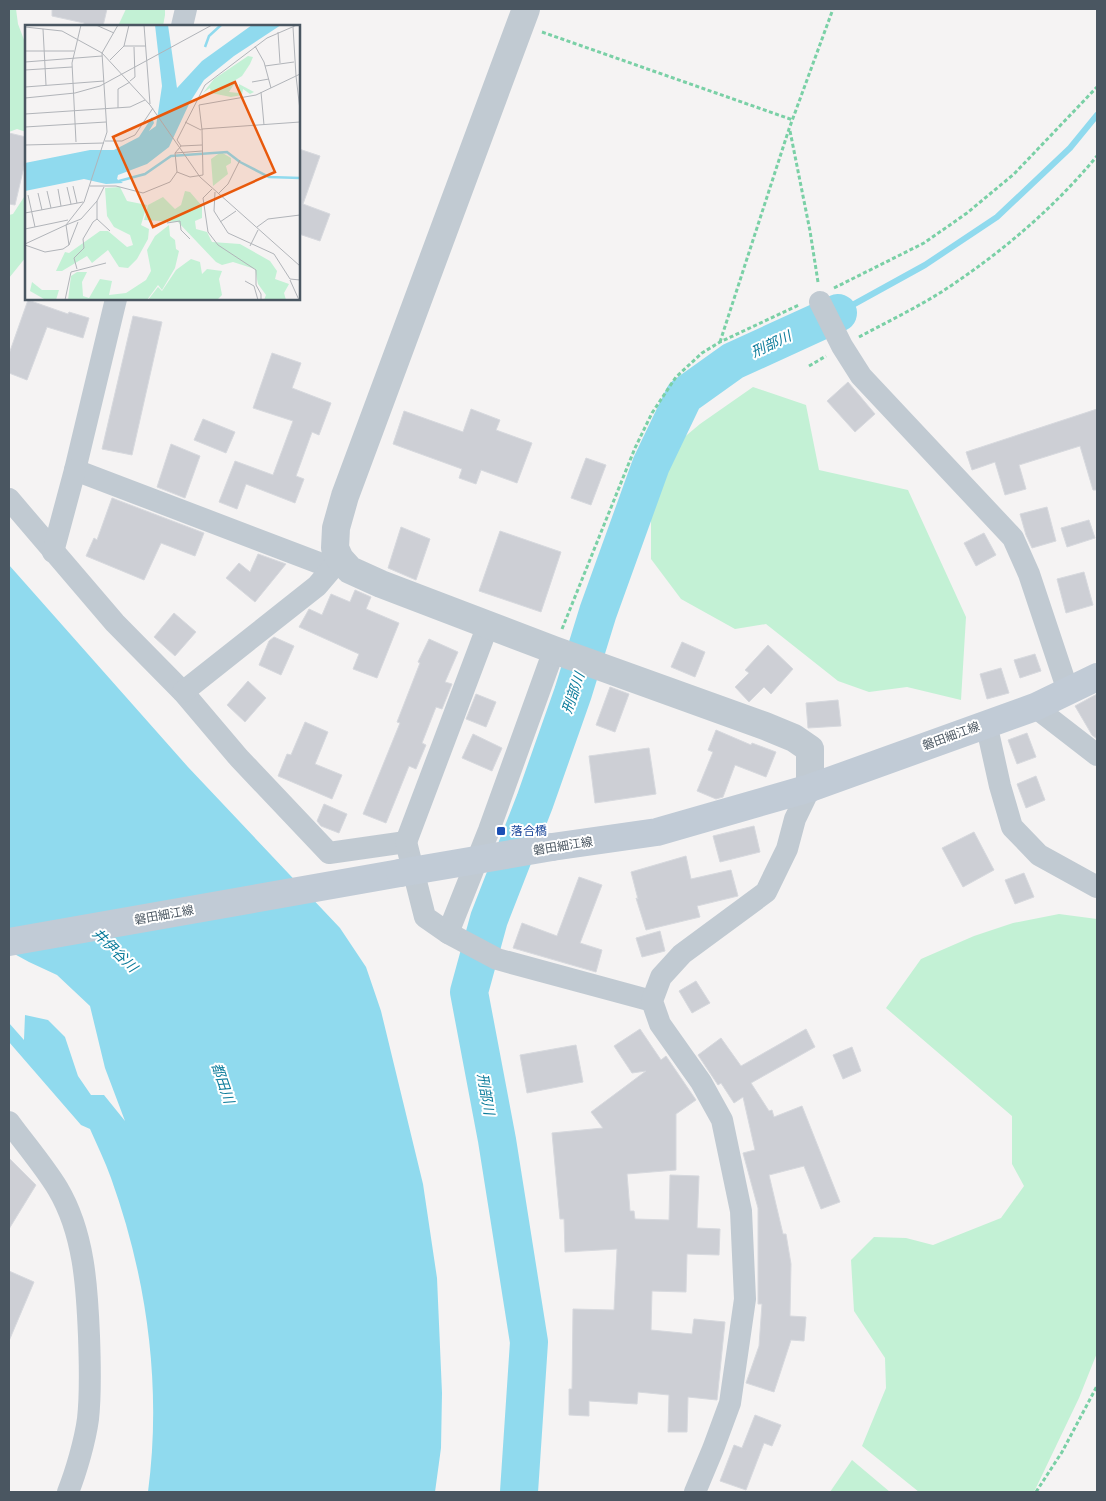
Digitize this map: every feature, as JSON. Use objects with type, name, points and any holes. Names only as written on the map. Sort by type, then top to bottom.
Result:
[{"type":"main road","name":"磐田細江線","points":[[9,942],[552,847],[657,832],[810,788],[986,723],[1035,707],[1097,677]]},
{"type":"street","points":[[182,25],[186,9]]},
{"type":"street","points":[[523,17],[345,496],[336,528],[335,548],[340,559],[350,570],[381,584],[554,650],[765,726],[794,738],[810,749],[810,788],[795,819],[787,849],[766,892],[682,954],[661,977],[652,1001],[660,1024],[701,1082],[722,1120],[741,1211],[745,1299],[730,1403],[695,1492]]},
{"type":"street","points":[[820,299],[840,343],[861,376],[1013,538],[1029,574],[1068,691]]},
{"type":"street","points":[[53,552],[75,470],[116,300]]},
{"type":"street","points":[[75,470],[327,566],[340,559]]},
{"type":"street","points":[[9,500],[115,623],[183,692],[240,758],[330,853],[406,842]]},
{"type":"street","points":[[183,692],[316,586],[340,559]]},
{"type":"street","points":[[488,625],[406,842],[425,917],[452,936],[497,959],[652,1001]]},
{"type":"street","points":[[452,936],[554,650]]},
{"type":"street","points":[[1035,707],[1097,755]]},
{"type":"street","points":[[986,723],[1000,786],[1012,827],[1039,855],[1097,887]]},
{"type":"street","points":[[9,1122],[58,1190],[78,1236],[83,1262],[88,1298],[90,1364],[88,1420],[68,1492]]},
{"type":"path","points":[[720,342],[789,129],[833,9]]},
{"type":"path","points":[[523,17],[793,120]]},
{"type":"path","points":[[554,650],[635,448],[652,412],[676,377],[702,353],[720,342],[820,299],[924,244],[967,213],[1014,174],[1097,87]]},
{"type":"path","points":[[789,129],[810,231],[820,299]]},
{"type":"path","points":[[809,366],[840,343],[942,291],[1002,248],[1074,184],[1097,156]]},
{"type":"path","points":[[1036,1492],[1062,1452],[1097,1386]]},
{"type":"green space","points":[[9,9],[16,9],[18,24],[25,42],[25,132],[17,129],[9,132]]},
{"type":"green space","points":[[126,9],[165,9],[163,25],[118,25]]},
{"type":"green space","points":[[25,196],[25,258],[9,278],[9,215],[13,214]]},
{"type":"green space","points":[[753,387],[806,405],[819,470],[908,490],[966,617],[961,700],[907,687],[869,692],[838,681],[766,624],[735,629],[681,599],[651,559],[651,465],[700,424]]},
{"type":"green space","points":[[1059,914],[1097,919],[1097,1353],[1079,1398],[1034,1492],[919,1492],[862,1446],[886,1388],[885,1358],[854,1311],[851,1260],[874,1237],[906,1238],[933,1245],[1001,1218],[1024,1186],[1012,1164],[1012,1116],[886,1008],[921,959],[974,936],[1013,923]]},
{"type":"green space","points":[[852,1460],[890,1492],[830,1492]]},
{"type":"water","points":[[9,565],[188,767],[340,928],[366,967],[381,1011],[423,1184],[437,1278],[442,1393],[441,1448],[435,1492],[148,1492],[152,1452],[152,1372],[142,1293],[124,1216],[109,1172],[90,1129],[81,1125],[9,1042],[9,1023],[24,1040],[25,1015],[48,1020],[65,1037],[78,1076],[91,1095],[104,1095],[125,1121],[105,1068],[90,1006],[57,975],[9,951]]},
{"type":"building","points":[[52,9],[107,9],[103,25],[84,25],[84,23],[52,16]]},
{"type":"building","points":[[9,133],[25,137],[25,162],[15,205],[9,204]]},
{"type":"building","points":[[300,149],[320,156],[303,204],[330,214],[320,241],[300,234]]},
{"type":"building","points":[[28,300],[68,314],[69,312],[89,318],[83,338],[47,327],[27,380],[9,373],[9,354]]},
{"type":"building","points":[[133,316],[162,322],[132,455],[102,449]]},
{"type":"building","points":[[272,353],[301,363],[292,388],[331,403],[319,435],[312,432],[296,476],[304,479],[295,503],[246,484],[237,509],[219,502],[235,461],[273,475],[293,421],[253,408]]},
{"type":"building","points":[[848,382],[875,414],[855,432],[827,401]]},
{"type":"building","points":[[471,409],[500,420],[496,430],[532,443],[517,483],[481,470],[476,484],[459,478],[462,469],[393,444],[404,411],[463,432]]},
{"type":"building","points":[[1097,409],[1097,490],[1093,490],[1080,446],[1019,465],[1026,489],[1005,495],[995,462],[972,470],[966,452]]},
{"type":"building","points":[[203,419],[235,432],[226,453],[194,440]]},
{"type":"building","points":[[171,444],[200,456],[185,498],[157,487]]},
{"type":"building","points":[[586,458],[606,465],[591,505],[571,498]]},
{"type":"building","points":[[112,498],[204,533],[195,556],[161,543],[144,580],[86,556],[94,538],[97,540]]},
{"type":"building","points":[[1047,507],[1056,541],[1032,548],[1020,514]]},
{"type":"building","points":[[1089,520],[1095,538],[1067,547],[1061,528]]},
{"type":"building","points":[[401,527],[430,539],[416,580],[388,568]]},
{"type":"building","points":[[500,531],[561,552],[541,612],[479,591]]},
{"type":"building","points":[[984,533],[996,555],[976,566],[964,543]]},
{"type":"building","points":[[258,554],[286,564],[255,602],[226,578],[239,563],[250,572]]},
{"type":"building","points":[[1084,572],[1093,605],[1066,613],[1057,579]]},
{"type":"building","points":[[355,590],[371,597],[366,609],[399,623],[377,678],[353,669],[359,654],[299,627],[309,609],[322,615],[331,594],[350,602]]},
{"type":"building","points":[[174,613],[196,632],[175,656],[154,637]]},
{"type":"building","points":[[274,637],[294,646],[281,675],[259,665],[269,641]]},
{"type":"building","points":[[429,639],[458,652],[445,682],[452,684],[442,709],[436,707],[422,743],[426,745],[416,769],[409,766],[386,823],[363,814],[400,723],[397,722],[420,663],[418,662]]},
{"type":"building","points":[[682,642],[705,652],[695,677],[671,667]]},
{"type":"building","points":[[768,645],[793,669],[771,694],[764,687],[749,702],[735,687],[749,673],[745,670]]},
{"type":"building","points":[[1035,654],[1041,671],[1020,678],[1014,660]]},
{"type":"building","points":[[1001,668],[1009,693],[987,699],[980,674]]},
{"type":"building","points":[[248,681],[266,698],[245,722],[227,705]]},
{"type":"building","points":[[610,687],[629,694],[615,732],[596,725]]},
{"type":"building","points":[[476,694],[496,702],[486,727],[466,719]]},
{"type":"building","points":[[1097,694],[1097,739],[1092,735],[1075,706]]},
{"type":"building","points":[[838,700],[841,726],[808,728],[806,703]]},
{"type":"building","points":[[305,722],[328,732],[315,764],[342,775],[332,799],[278,776],[287,754],[291,755]]},
{"type":"building","points":[[716,730],[751,745],[752,743],[776,752],[766,777],[735,765],[723,797],[716,799],[697,791],[713,752],[708,750]]},
{"type":"building","points":[[1027,733],[1036,757],[1017,764],[1008,740]]},
{"type":"building","points":[[473,734],[502,748],[492,771],[462,758]]},
{"type":"building","points":[[649,748],[656,794],[595,803],[589,756]]},
{"type":"building","points":[[1036,776],[1045,800],[1026,808],[1017,784]]},
{"type":"building","points":[[324,804],[347,814],[339,833],[321,826],[317,821]]},
{"type":"building","points":[[754,826],[760,852],[720,862],[713,836]]},
{"type":"building","points":[[974,832],[994,870],[963,887],[942,848]]},
{"type":"building","points":[[686,856],[691,879],[731,870],[738,896],[697,906],[700,917],[646,930],[636,898],[638,899],[631,872]]},
{"type":"building","points":[[1024,873],[1034,897],[1015,904],[1005,880]]},
{"type":"building","points":[[579,877],[602,885],[580,943],[602,950],[596,972],[513,948],[522,923],[557,936]]},
{"type":"building","points":[[660,931],[665,951],[642,957],[636,938]]},
{"type":"building","points":[[696,981],[710,1003],[692,1013],[679,991]]},
{"type":"building","points":[[640,1029],[661,1060],[666,1056],[696,1100],[676,1114],[676,1170],[627,1174],[630,1211],[634,1211],[635,1219],[669,1220],[670,1175],[699,1176],[697,1228],[720,1229],[719,1255],[687,1254],[686,1292],[652,1291],[651,1330],[692,1334],[694,1319],[725,1322],[717,1400],[688,1397],[687,1432],[668,1432],[669,1395],[638,1392],[637,1404],[589,1401],[589,1416],[569,1415],[569,1389],[572,1389],[573,1309],[614,1310],[617,1249],[565,1252],[564,1219],[560,1219],[552,1133],[603,1128],[591,1112],[646,1071],[632,1073],[614,1046]]},
{"type":"building","points":[[806,1029],[815,1047],[751,1083],[769,1111],[772,1110],[774,1117],[802,1106],[840,1202],[821,1209],[804,1166],[769,1175],[783,1234],[786,1234],[791,1264],[790,1316],[806,1317],[804,1341],[791,1340],[774,1392],[746,1383],[759,1346],[762,1304],[758,1304],[758,1208],[743,1153],[755,1150],[743,1097],[734,1103],[721,1083],[718,1085],[698,1055],[721,1038],[741,1066]]},
{"type":"building","points":[[576,1045],[583,1082],[527,1093],[520,1055]]},
{"type":"building","points":[[852,1047],[861,1071],[843,1079],[833,1055]]},
{"type":"building","points":[[9,1158],[36,1185],[9,1229]]},
{"type":"building","points":[[9,1271],[34,1282],[9,1341]]},
{"type":"building","points":[[755,1415],[781,1425],[772,1446],[764,1443],[746,1490],[720,1481],[734,1445],[742,1448]]},
{"type":"waterway","name":"刑部川","points":[[838,313],[925,265],[997,217],[1070,148],[1097,115]]},
{"type":"waterway","name":"刑部川","points":[[519,1492],[529,1342],[497,1140],[469,992],[489,919],[535,801],[573,693],[598,612],[651,465],[684,396],[733,361],[838,313]]},
{"type":"place","name":"落合橋","points":[[501,831]]},
{"type":"water label","name":"井伊谷川","points":[[115,950]]},
{"type":"water label","name":"都田川","points":[[223,1083]]}]
